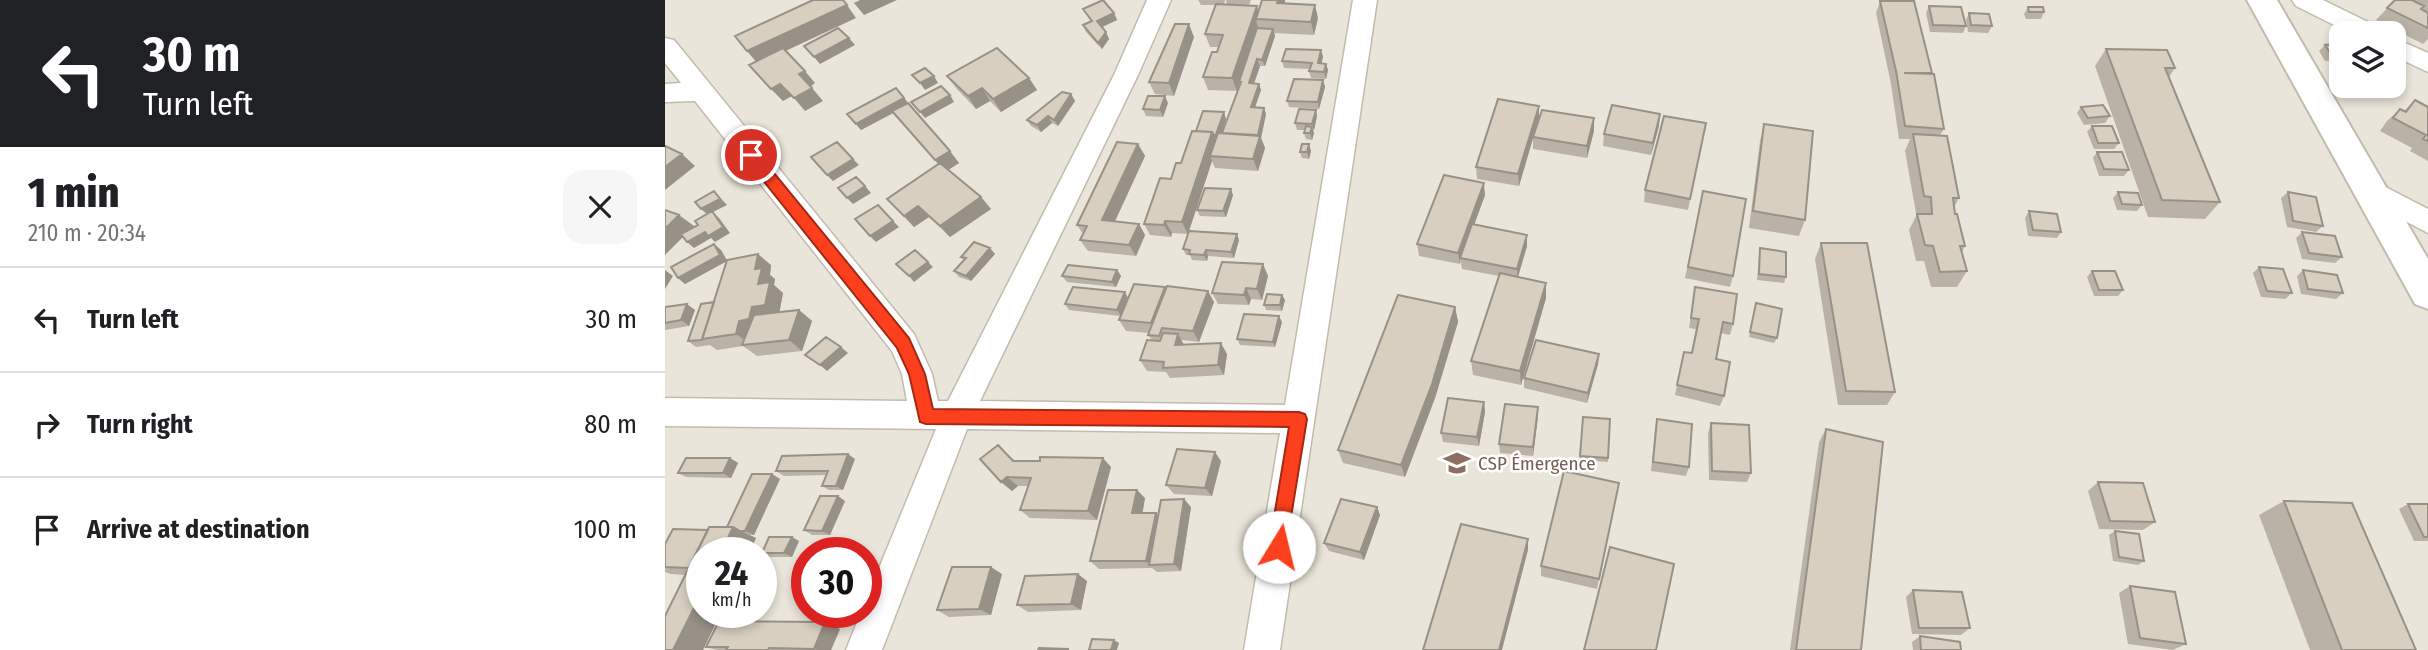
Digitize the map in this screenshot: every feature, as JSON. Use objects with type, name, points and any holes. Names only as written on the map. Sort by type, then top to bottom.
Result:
[{"type":"street","points":[[864,650],[941,417],[1126,75],[1159,0]]},
{"type":"street","points":[[1262,650],[1365,0]]},
{"type":"street","points":[[2262,0],[2428,293]]},
{"type":"street","points":[[2304,0],[2345,21]]},
{"type":"street","points":[[665,46],[903,343],[941,417]]},
{"type":"street","points":[[2406,52],[2428,63]]},
{"type":"street","points":[[665,93],[701,92]]},
{"type":"street","points":[[2368,189],[2428,222]]},
{"type":"street","points":[[665,412],[1299,419]]},
{"type":"shaded area","points":[[665,0],[2428,0],[2428,650],[665,650]]},
{"type":"building","points":[[813,0],[843,0],[847,5],[747,51],[735,36]]},
{"type":"building","points":[[1103,0],[1114,13],[1097,21],[1106,32],[1098,43],[1083,25],[1092,21],[1083,9]]},
{"type":"building","points":[[1262,0],[1315,5],[1311,22],[1256,19]]},
{"type":"building","points":[[2395,0],[2412,0],[2424,6],[2421,9],[2428,13],[2428,28],[2387,8]]},
{"type":"building","points":[[1880,1],[1914,1],[1932,73],[1904,73],[1934,74],[1944,129],[1905,126]]},
{"type":"building","points":[[1216,4],[1257,6],[1232,78],[1203,77],[1212,52],[1217,52],[1223,35],[1205,34]]},
{"type":"building","points":[[1929,6],[1961,7],[1966,26],[1933,25]]},
{"type":"building","points":[[2028,7],[2043,7],[2044,12],[2029,12]]},
{"type":"building","points":[[1969,13],[1989,14],[1992,26],[1971,25]]},
{"type":"building","points":[[1175,24],[1189,24],[1169,83],[1149,82]]},
{"type":"building","points":[[838,28],[849,38],[814,57],[804,46]]},
{"type":"building","points":[[1257,28],[1273,29],[1262,60],[1257,59],[1249,83],[1259,84],[1251,107],[1264,108],[1258,135],[1222,133],[1241,82]]},
{"type":"building","points":[[783,48],[805,71],[799,74],[812,88],[794,98],[780,84],[771,89],[749,65]]},
{"type":"building","points":[[997,48],[1029,78],[993,99],[982,88],[968,96],[947,76]]},
{"type":"building","points":[[1286,49],[1321,50],[1318,63],[1326,64],[1324,72],[1309,71],[1312,63],[1282,61]]},
{"type":"building","points":[[2106,49],[2167,50],[2175,68],[2165,68],[2220,202],[2162,200]]},
{"type":"building","points":[[925,68],[934,76],[920,83],[912,75]]},
{"type":"building","points":[[1294,79],[1323,80],[1318,102],[1287,101]]},
{"type":"building","points":[[941,86],[950,95],[920,112],[911,102]]},
{"type":"building","points":[[896,88],[904,98],[856,124],[847,114]]},
{"type":"building","points":[[1062,92],[1071,94],[1054,120],[1048,116],[1037,125],[1027,120]]},
{"type":"building","points":[[1148,96],[1165,96],[1160,110],[1143,109]]},
{"type":"building","points":[[1498,99],[1539,106],[1518,174],[1476,167]]},
{"type":"building","points":[[2415,100],[2428,107],[2428,141],[2423,139],[2426,135],[2393,118],[2400,109],[2406,112]]},
{"type":"building","points":[[908,103],[950,151],[935,160],[892,111]]},
{"type":"building","points":[[1612,105],[1660,114],[1653,143],[1604,134]]},
{"type":"building","points":[[2103,105],[2110,116],[2088,118],[2081,107]]},
{"type":"building","points":[[1299,109],[1316,110],[1312,124],[1295,123]]},
{"type":"building","points":[[1542,110],[1594,118],[1587,146],[1533,137]]},
{"type":"building","points":[[1203,111],[1224,112],[1215,137],[1212,132],[1196,131]]},
{"type":"building","points":[[1664,116],[1706,123],[1690,199],[1645,190]]},
{"type":"building","points":[[1764,124],[1813,131],[1805,220],[1753,211]]},
{"type":"building","points":[[1306,126],[1312,127],[1310,133],[1304,133]]},
{"type":"building","points":[[2092,126],[2112,126],[2119,143],[2098,143]]},
{"type":"building","points":[[1192,131],[1212,132],[1182,222],[1144,224],[1160,178],[1171,179],[1176,163],[1181,163]]},
{"type":"building","points":[[1218,133],[1260,136],[1253,159],[1210,156]]},
{"type":"building","points":[[1913,134],[1947,136],[1959,198],[1953,198],[1955,214],[1965,246],[1960,246],[1967,271],[1940,272],[1933,246],[1925,245],[1917,214],[1932,214],[1931,197],[1924,196]]},
{"type":"building","points":[[837,142],[853,159],[827,175],[811,157]]},
{"type":"building","points":[[1117,142],[1138,144],[1102,220],[1139,224],[1129,245],[1080,240],[1087,226],[1077,225]]},
{"type":"building","points":[[1302,144],[1309,144],[1307,152],[1300,152]]},
{"type":"building","points":[[665,146],[682,154],[665,167]]},
{"type":"building","points":[[2097,152],[2122,152],[2129,170],[2104,169]]},
{"type":"building","points":[[940,163],[981,197],[940,226],[918,206],[904,216],[887,199]]},
{"type":"building","points":[[1444,175],[1484,183],[1458,253],[1417,244]]},
{"type":"building","points":[[856,177],[865,186],[847,198],[838,188]]},
{"type":"building","points":[[1205,188],[1231,189],[1223,211],[1197,210]]},
{"type":"building","points":[[714,191],[720,199],[701,209],[695,202]]},
{"type":"building","points":[[1703,191],[1746,199],[1733,276],[1688,267]]},
{"type":"building","points":[[2118,192],[2138,193],[2142,205],[2122,204]]},
{"type":"building","points":[[2288,192],[2316,197],[2323,226],[2293,221]]},
{"type":"building","points":[[878,205],[893,221],[870,236],[855,219]]},
{"type":"building","points":[[665,210],[679,215],[665,229]]},
{"type":"building","points":[[712,211],[723,227],[708,236],[705,232],[687,242],[681,234],[698,225],[695,221]]},
{"type":"building","points":[[2029,211],[2057,214],[2061,232],[2033,230]]},
{"type":"building","points":[[1472,224],[1527,235],[1517,269],[1460,258]]},
{"type":"building","points":[[1189,231],[1237,234],[1231,252],[1206,250],[1204,255],[1189,254],[1190,250],[1183,249]]},
{"type":"building","points":[[2302,232],[2335,236],[2342,257],[2309,253]]},
{"type":"building","points":[[974,242],[990,248],[966,276],[954,271],[966,258],[961,257]]},
{"type":"building","points":[[1821,243],[1867,243],[1895,392],[1846,391]]},
{"type":"building","points":[[714,244],[720,255],[678,278],[671,267]]},
{"type":"building","points":[[1760,248],[1786,252],[1786,277],[1759,274]]},
{"type":"building","points":[[915,250],[928,262],[909,276],[896,264]]},
{"type":"building","points":[[758,254],[755,269],[762,268],[758,284],[770,282],[765,305],[752,307],[749,319],[739,321],[736,334],[702,339],[727,260]]},
{"type":"building","points":[[1222,262],[1263,264],[1257,289],[1246,288],[1244,295],[1212,293]]},
{"type":"building","points":[[1068,265],[1117,270],[1112,282],[1062,276]]},
{"type":"building","points":[[2259,267],[2283,269],[2292,293],[2267,291]]},
{"type":"building","points":[[2303,270],[2337,275],[2343,293],[2308,289]]},
{"type":"building","points":[[2092,271],[2115,271],[2123,290],[2099,290]]},
{"type":"building","points":[[1500,273],[1546,283],[1520,371],[1471,361]]},
{"type":"building","points":[[1134,284],[1165,287],[1151,323],[1119,320]]},
{"type":"building","points":[[1167,286],[1208,291],[1193,331],[1162,328],[1159,336],[1148,335]]},
{"type":"building","points":[[1073,287],[1125,292],[1117,310],[1065,304]]},
{"type":"building","points":[[1695,287],[1737,294],[1733,324],[1723,322],[1716,359],[1730,362],[1724,396],[1677,385],[1684,352],[1692,353],[1699,319],[1691,318]]},
{"type":"building","points":[[1267,294],[1282,295],[1280,305],[1264,305]]},
{"type":"building","points":[[1398,295],[1455,307],[1432,384],[1401,465],[1338,450]]},
{"type":"building","points":[[714,302],[702,340],[688,341],[701,304]]},
{"type":"building","points":[[1756,303],[1782,309],[1777,338],[1750,332]]},
{"type":"building","points":[[687,304],[681,320],[665,323],[665,307]]},
{"type":"building","points":[[799,310],[789,340],[742,345],[754,315]]},
{"type":"building","points":[[1244,314],[1279,316],[1273,342],[1237,339]]},
{"type":"building","points":[[1163,333],[1178,334],[1175,345],[1221,343],[1218,365],[1163,368],[1164,362],[1140,360],[1147,340],[1160,341]]},
{"type":"building","points":[[826,337],[841,347],[820,365],[805,355]]},
{"type":"building","points":[[1536,340],[1599,354],[1588,393],[1524,378]]},
{"type":"building","points":[[1448,398],[1484,402],[1477,437],[1441,433]]},
{"type":"building","points":[[1505,404],[1538,407],[1533,447],[1499,444]]},
{"type":"building","points":[[1583,417],[1610,419],[1608,458],[1580,456]]},
{"type":"building","points":[[1657,419],[1692,424],[1689,467],[1653,462]]},
{"type":"building","points":[[1711,423],[1749,425],[1751,473],[1712,471]]},
{"type":"building","points":[[1826,429],[1883,442],[1861,650],[1796,650]]},
{"type":"building","points":[[998,445],[1013,461],[1040,461],[1040,457],[1103,458],[1088,511],[1020,510],[1031,478],[1007,477],[1001,482],[980,459]]},
{"type":"building","points":[[1177,449],[1215,452],[1205,488],[1166,485]]},
{"type":"building","points":[[848,454],[836,486],[822,486],[828,471],[776,471],[782,456]]},
{"type":"building","points":[[686,458],[730,458],[723,473],[678,473]]},
{"type":"building","points":[[1564,471],[1619,483],[1599,579],[1541,566]]},
{"type":"building","points":[[752,474],[772,474],[745,531],[727,527]]},
{"type":"building","points":[[2098,482],[2143,483],[2155,522],[2110,521]]},
{"type":"building","points":[[1108,490],[1137,490],[1132,513],[1156,513],[1146,561],[1090,561]]},
{"type":"building","points":[[820,496],[838,496],[822,531],[804,530]]},
{"type":"building","points":[[1184,499],[1174,564],[1149,565],[1161,500]]},
{"type":"building","points":[[1341,499],[1377,507],[1360,552],[1324,543]]},
{"type":"building","points":[[2284,501],[2352,503],[2416,650],[2342,650]]},
{"type":"building","points":[[2408,504],[2428,504],[2428,537],[2424,537]]},
{"type":"building","points":[[1461,524],[1528,539],[1499,650],[1423,650]]},
{"type":"building","points":[[709,527],[733,527],[728,537],[704,537]]},
{"type":"building","points":[[673,529],[708,530],[704,537],[686,537],[686,568],[665,567],[665,544]]},
{"type":"building","points":[[2115,531],[2139,534],[2144,561],[2119,557]]},
{"type":"building","points":[[777,537],[791,537],[791,539],[784,553],[777,553]]},
{"type":"building","points":[[1610,547],[1674,564],[1656,650],[1584,650]]},
{"type":"building","points":[[952,567],[991,567],[979,609],[937,610]]},
{"type":"building","points":[[686,574],[686,624],[673,650],[665,650],[665,616]]},
{"type":"building","points":[[1078,574],[1071,604],[1017,605],[1025,576]]},
{"type":"building","points":[[2130,586],[2175,592],[2186,644],[2140,638]]},
{"type":"building","points":[[1913,590],[1962,592],[1970,628],[1919,628]]},
{"type":"building","points":[[777,622],[791,622],[791,628],[823,628],[814,649],[726,650],[728,647],[706,647],[716,628],[777,628]]},
{"type":"building","points":[[1920,636],[1960,642],[1961,650],[1921,650]]},
{"type":"building","points":[[1092,639],[1114,640],[1111,650],[1089,650]]},
{"type":"building","points":[[1068,649],[1068,650],[1038,650]]},
{"type":"place","name":"CSP Émergence","points":[[1457,463]]},
{"type":"route","points":[[751,155],[903,343],[917,374],[926,416],[1299,419],[1279,547]]}]
